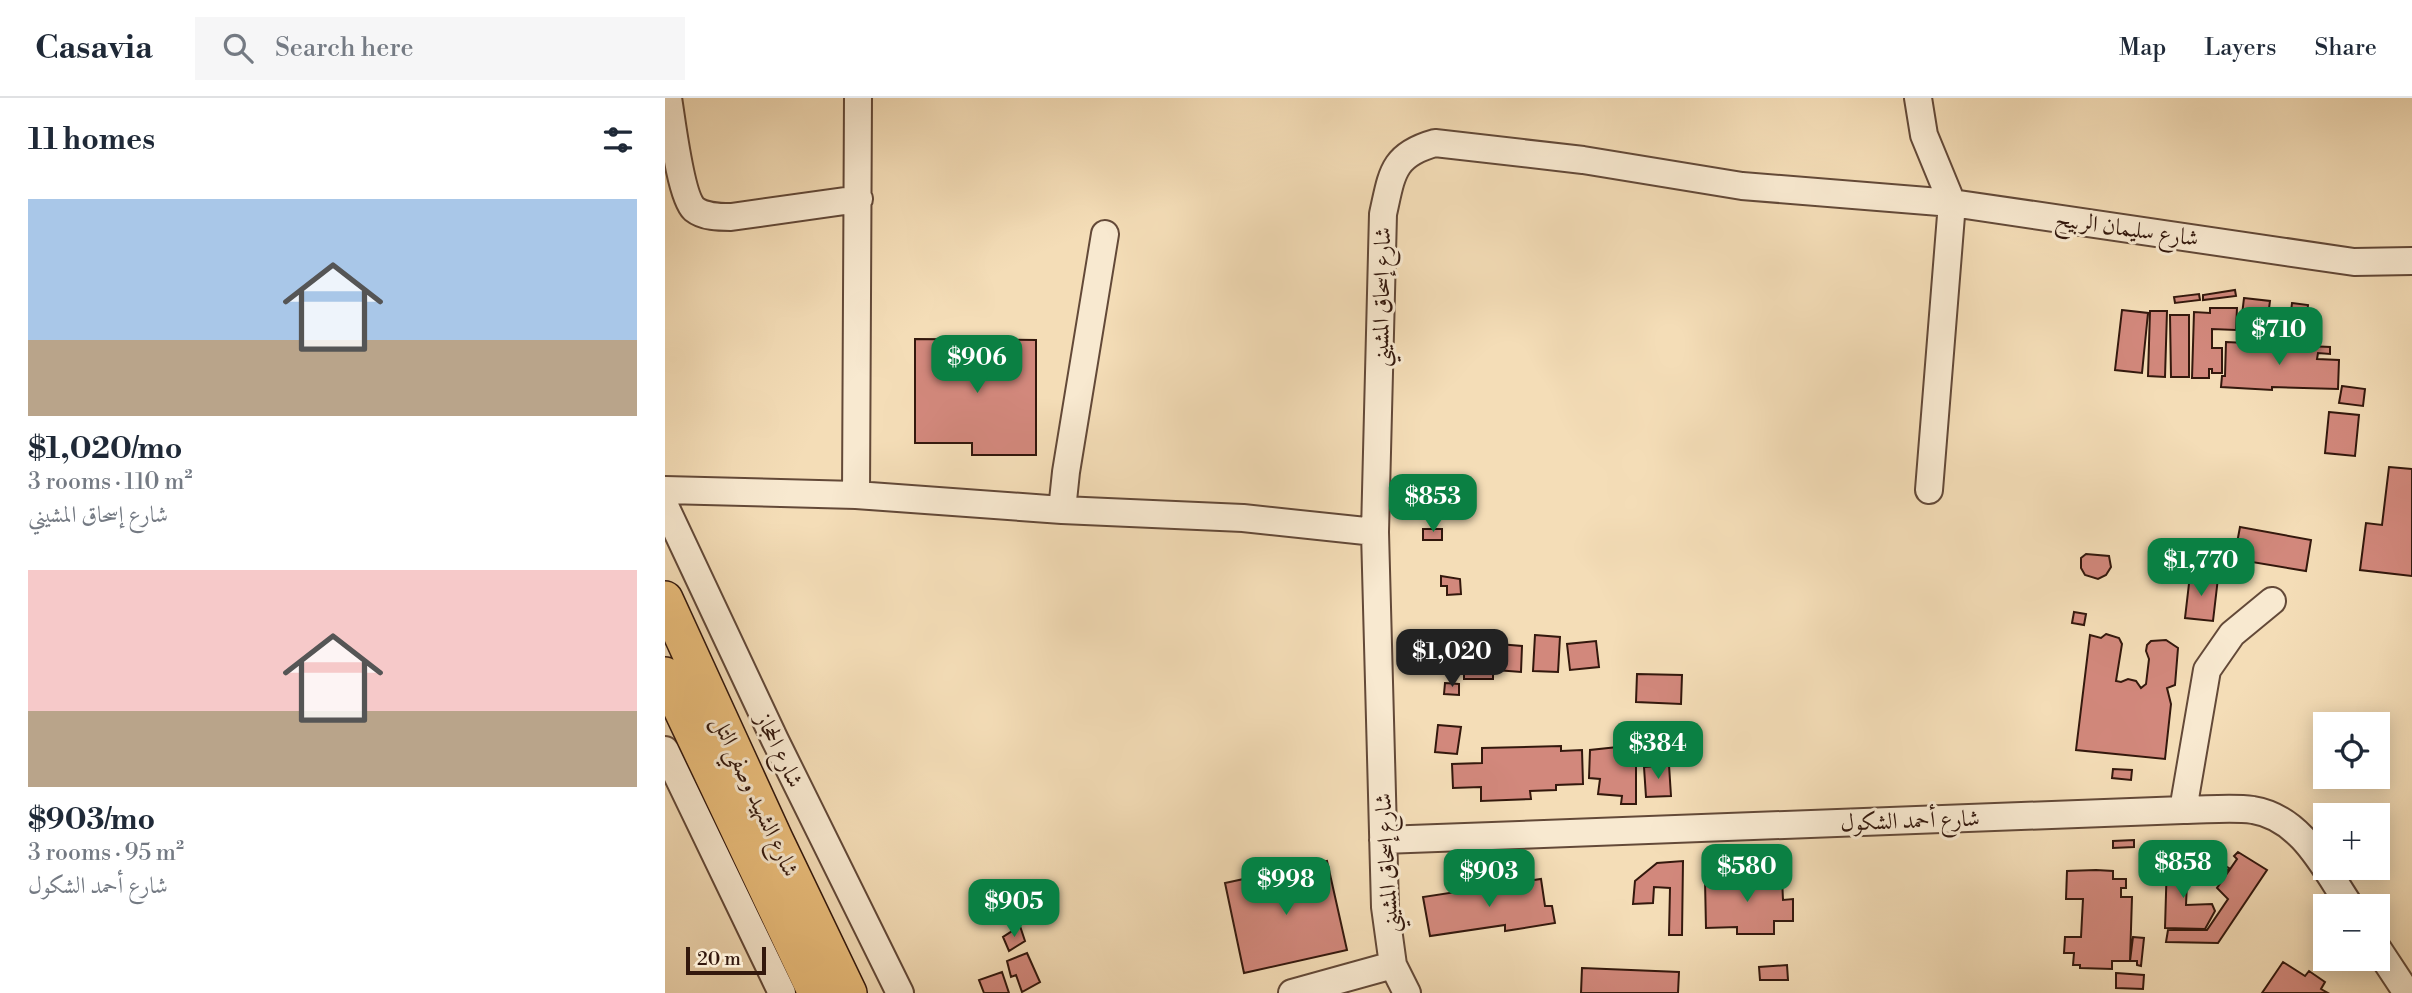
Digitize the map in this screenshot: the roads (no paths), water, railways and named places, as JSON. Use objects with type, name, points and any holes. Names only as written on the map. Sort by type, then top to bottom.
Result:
[{"type":"main road","name":"شارع الشهيد وصفي التل","points":[[665,599],[849,993]]},
{"type":"main road","name":"شارع الشهيد وصفي التل","points":[[665,675],[816,993]]},
{"type":"street","points":[[668,98],[683,185],[692,207],[700,213],[714,217],[731,217],[859,199]]},
{"type":"street","points":[[856,495],[858,98]]},
{"type":"street","points":[[1918,98],[1924,135],[1952,203],[1929,490]]},
{"type":"street","name":"شارع إسحاق المشيني","points":[[1408,993],[1393,965],[1385,907],[1375,532],[1383,214],[1390,182],[1399,162],[1414,148],[1435,143],[1583,160],[1742,186],[1952,203]]},
{"type":"street","name":"شارع سليمان الربيح","points":[[1952,203],[2354,262],[2412,261]]},
{"type":"street","points":[[1062,510],[1105,234]]},
{"type":"street","points":[[665,490],[856,495],[1062,510],[1243,517],[1375,532]]},
{"type":"street","name":"شارع الحجاز","points":[[665,506],[775,740],[899,993]]},
{"type":"street","points":[[2183,810],[2207,670],[2232,634],[2272,601]]},
{"type":"street","points":[[665,750],[782,993]]},
{"type":"street","name":"شارع أحمد الشكول","points":[[1384,840],[2183,810],[2252,810],[2270,814],[2286,822],[2300,834],[2342,894]]},
{"type":"street","points":[[1292,993],[1393,965]]},
{"type":"street","points":[[2390,967],[2407,993]]}]
